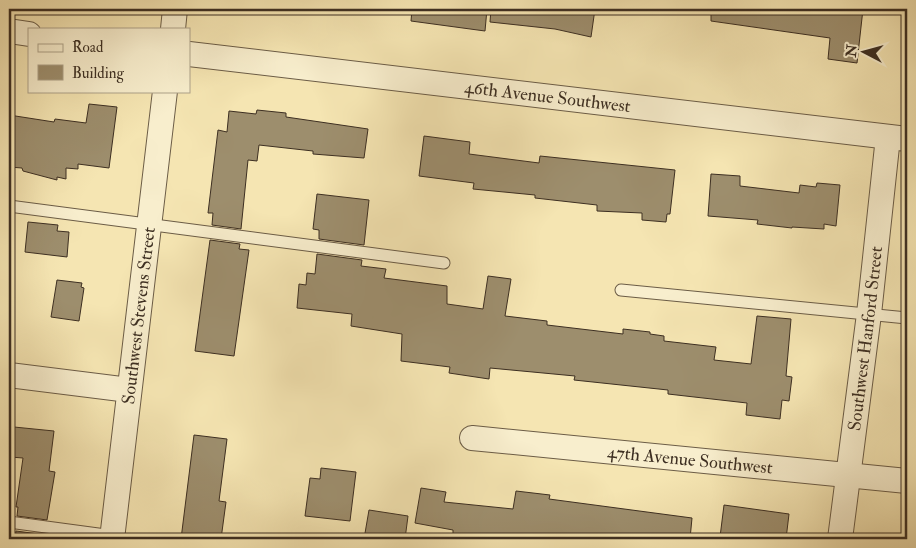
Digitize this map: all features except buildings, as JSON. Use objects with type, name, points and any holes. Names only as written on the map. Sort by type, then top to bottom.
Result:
[{"type":"street","points":[[172,28],[175,9]]},
{"type":"street","points":[[9,31],[28,34]]},
{"type":"street","name":"46th Avenue Southwest","points":[[190,54],[898,138]]},
{"type":"street","name":"Southwest Stevens Street","points":[[113,537],[165,92]]},
{"type":"street","name":"Southwest Hanford Street","points":[[840,539],[869,314],[898,138]]},
{"type":"street","points":[[9,375],[129,390]]},
{"type":"street","name":"47th Avenue Southwest","points":[[472,438],[907,481]]},
{"type":"lane","points":[[9,206],[444,263]]},
{"type":"lane","points":[[621,290],[907,318]]},
{"type":"lane","points":[[9,522],[113,537]]}]
